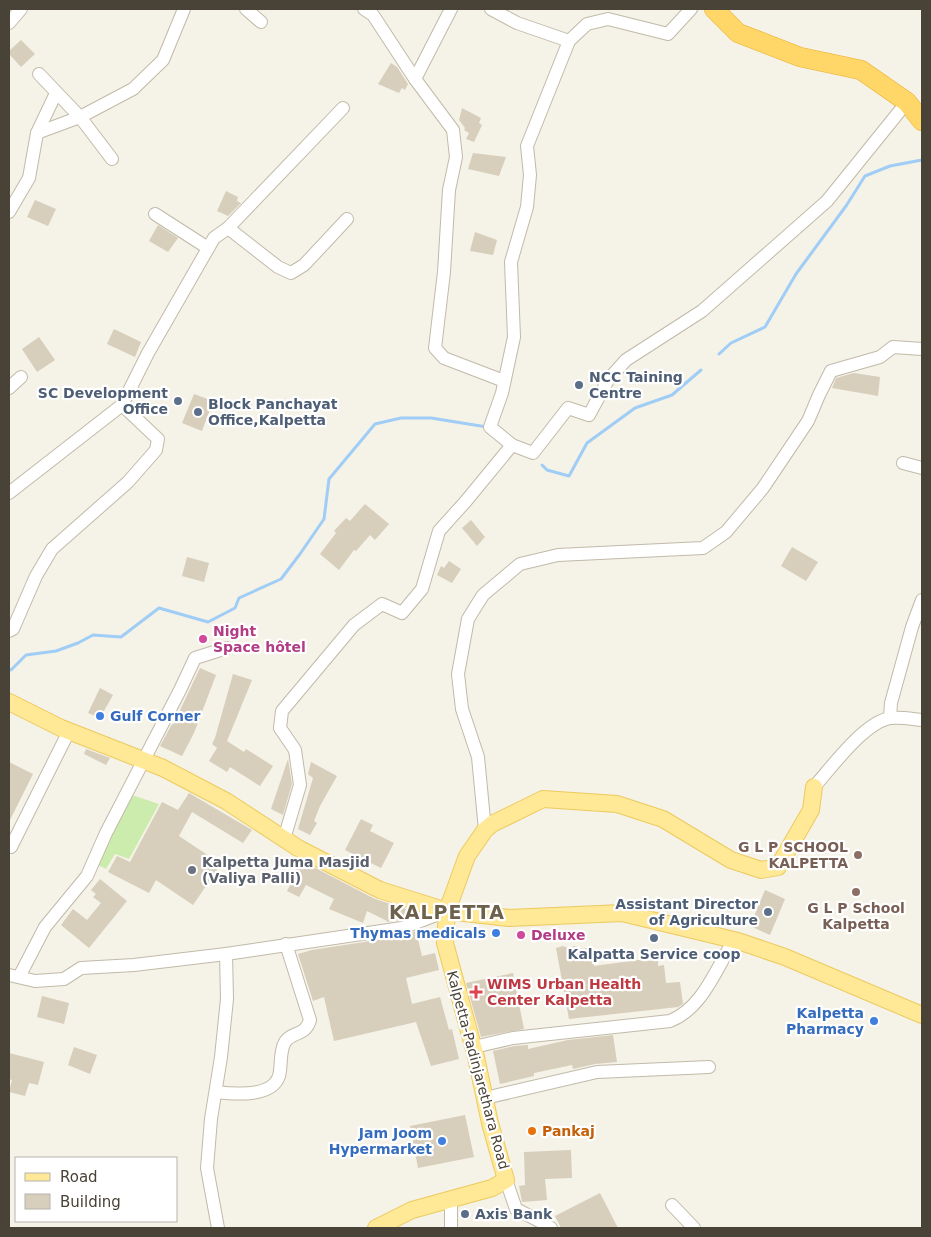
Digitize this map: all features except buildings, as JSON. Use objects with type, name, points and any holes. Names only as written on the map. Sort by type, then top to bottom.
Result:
[{"type":"highway","points":[[714,9],[738,33],[800,57],[861,70],[907,102],[922,121]]},
{"type":"main road","points":[[9,702],[69,731],[162,768],[226,801],[298,848],[380,890],[447,912],[509,918],[622,913],[732,940],[793,960],[922,1015]]},
{"type":"main road","points":[[485,830],[492,824],[542,799],[617,804],[663,818],[731,860],[761,870],[778,867],[811,810],[814,787]]},
{"type":"main road","name":"Kalpetta-Padinjarethara Road","points":[[376,1228],[412,1210],[492,1188],[506,1180],[474,1047],[445,943],[447,912],[467,856],[485,830]]},
{"type":"street","points":[[9,23],[21,9]]},
{"type":"street","points":[[37,133],[80,118],[133,89],[163,60],[184,9]]},
{"type":"street","points":[[246,9],[260,22]]},
{"type":"street","points":[[364,9],[373,15],[415,79],[452,130],[456,157],[448,190],[444,272],[435,348],[444,358],[504,382]]},
{"type":"street","points":[[415,79],[451,9]]},
{"type":"street","points":[[491,9],[517,23],[569,41]]},
{"type":"street","points":[[691,9],[668,34],[608,19],[587,24],[569,41],[527,146],[530,175],[527,207],[511,262],[514,337],[504,382],[490,427],[512,445],[533,453],[568,408],[589,415],[608,380],[626,360],[702,310],[827,201],[907,102]]},
{"type":"street","points":[[39,74],[80,118],[112,159]]},
{"type":"street","points":[[9,212],[29,178],[37,133],[56,93]]},
{"type":"street","points":[[9,493],[122,405],[148,352],[214,238],[228,228],[343,108]]},
{"type":"street","points":[[155,214],[208,248]]},
{"type":"street","points":[[228,228],[278,267],[291,273],[304,265],[347,219]]},
{"type":"street","points":[[485,830],[478,757],[462,709],[458,674],[468,618],[483,595],[520,564],[558,555],[703,548],[726,532],[763,488],[808,421],[818,395],[831,371],[880,357],[893,347],[922,349]]},
{"type":"street","points":[[9,388],[21,377]]},
{"type":"street","points":[[9,631],[13,628],[36,576],[52,550],[128,482],[156,450],[158,439],[122,405]]},
{"type":"street","points":[[284,839],[300,785],[295,750],[280,728],[282,710],[354,624],[382,604],[402,613],[422,589],[439,531],[512,445]]},
{"type":"street","points":[[903,464],[922,468]]},
{"type":"street","points":[[890,718],[890,703],[912,626],[922,600]]},
{"type":"street","points":[[227,648],[195,658],[106,834],[87,876],[45,927],[14,976],[36,981],[64,979],[81,968],[134,965],[226,954],[402,928],[447,912]]},
{"type":"street","points":[[814,787],[854,741],[874,724],[890,718],[922,720]]},
{"type":"street","points":[[9,846],[11,847],[69,731]]},
{"type":"street","points":[[474,1047],[513,1038],[670,1021],[679,1018],[700,998],[731,945],[732,940]]},
{"type":"street","points":[[216,1092],[242,1095],[262,1091],[274,1085],[279,1077],[284,1044],[288,1038],[301,1033],[308,1027],[310,1020],[286,944]]},
{"type":"street","points":[[218,1228],[207,1168],[227,999],[226,954]]},
{"type":"street","points":[[485,1098],[597,1072],[709,1067]]},
{"type":"street","points":[[506,1180],[516,1209],[551,1228]]},
{"type":"street","points":[[451,1199],[451,1228]]},
{"type":"street","points":[[672,1205],[694,1228]]},
{"type":"green space","points":[[132,795],[159,804],[129,859],[115,854],[106,869],[98,865]]},
{"type":"waterway","points":[[719,354],[731,343],[765,327],[796,274],[846,206],[865,176],[890,166],[922,160]]},
{"type":"waterway","points":[[542,465],[547,470],[569,476],[587,443],[635,408],[672,395],[701,370]]},
{"type":"waterway","points":[[9,669],[11,670],[26,655],[56,651],[93,635],[121,637],[159,608],[208,622],[235,608],[239,598],[281,579],[324,519],[329,479],[375,424],[401,418],[431,418],[487,427]]},
{"type":"place","name":"NCC Taining Centre","points":[[579,385]]},
{"type":"place","name":"SC Development Office","points":[[178,401]]},
{"type":"place","name":"Block Panchayat Office,Kalpetta","points":[[198,412]]},
{"type":"place","name":"Night Space hôtel","points":[[203,639]]},
{"type":"place","name":"Gulf Corner","points":[[100,716]]},
{"type":"place","name":"G L P SCHOOL KALPETTA","points":[[858,855]]},
{"type":"place","name":"Kalpetta Juma Masjid (Valiya Palli)","points":[[192,870]]},
{"type":"place","name":"G L P School Kalpetta","points":[[856,892]]},
{"type":"place","name":"Assistant Director of Agriculture","points":[[768,912]]},
{"type":"place","name":"Thymas medicals","points":[[496,933]]},
{"type":"place","name":"Deluxe","points":[[521,935]]},
{"type":"place","name":"Kalpatta Service coop","points":[[654,938]]},
{"type":"place","name":"WIMS Urban Health Center Kalpetta","points":[[476,992]]},
{"type":"place","name":"Kalpetta Pharmacy","points":[[874,1021]]},
{"type":"place","name":"Pankaj","points":[[532,1131]]},
{"type":"place","name":"Jam Joom Hypermarket","points":[[442,1141]]},
{"type":"place","name":"Axis Bank","points":[[465,1214]]},
{"type":"district","name":"KALPETTA","points":[[447,912]]}]
